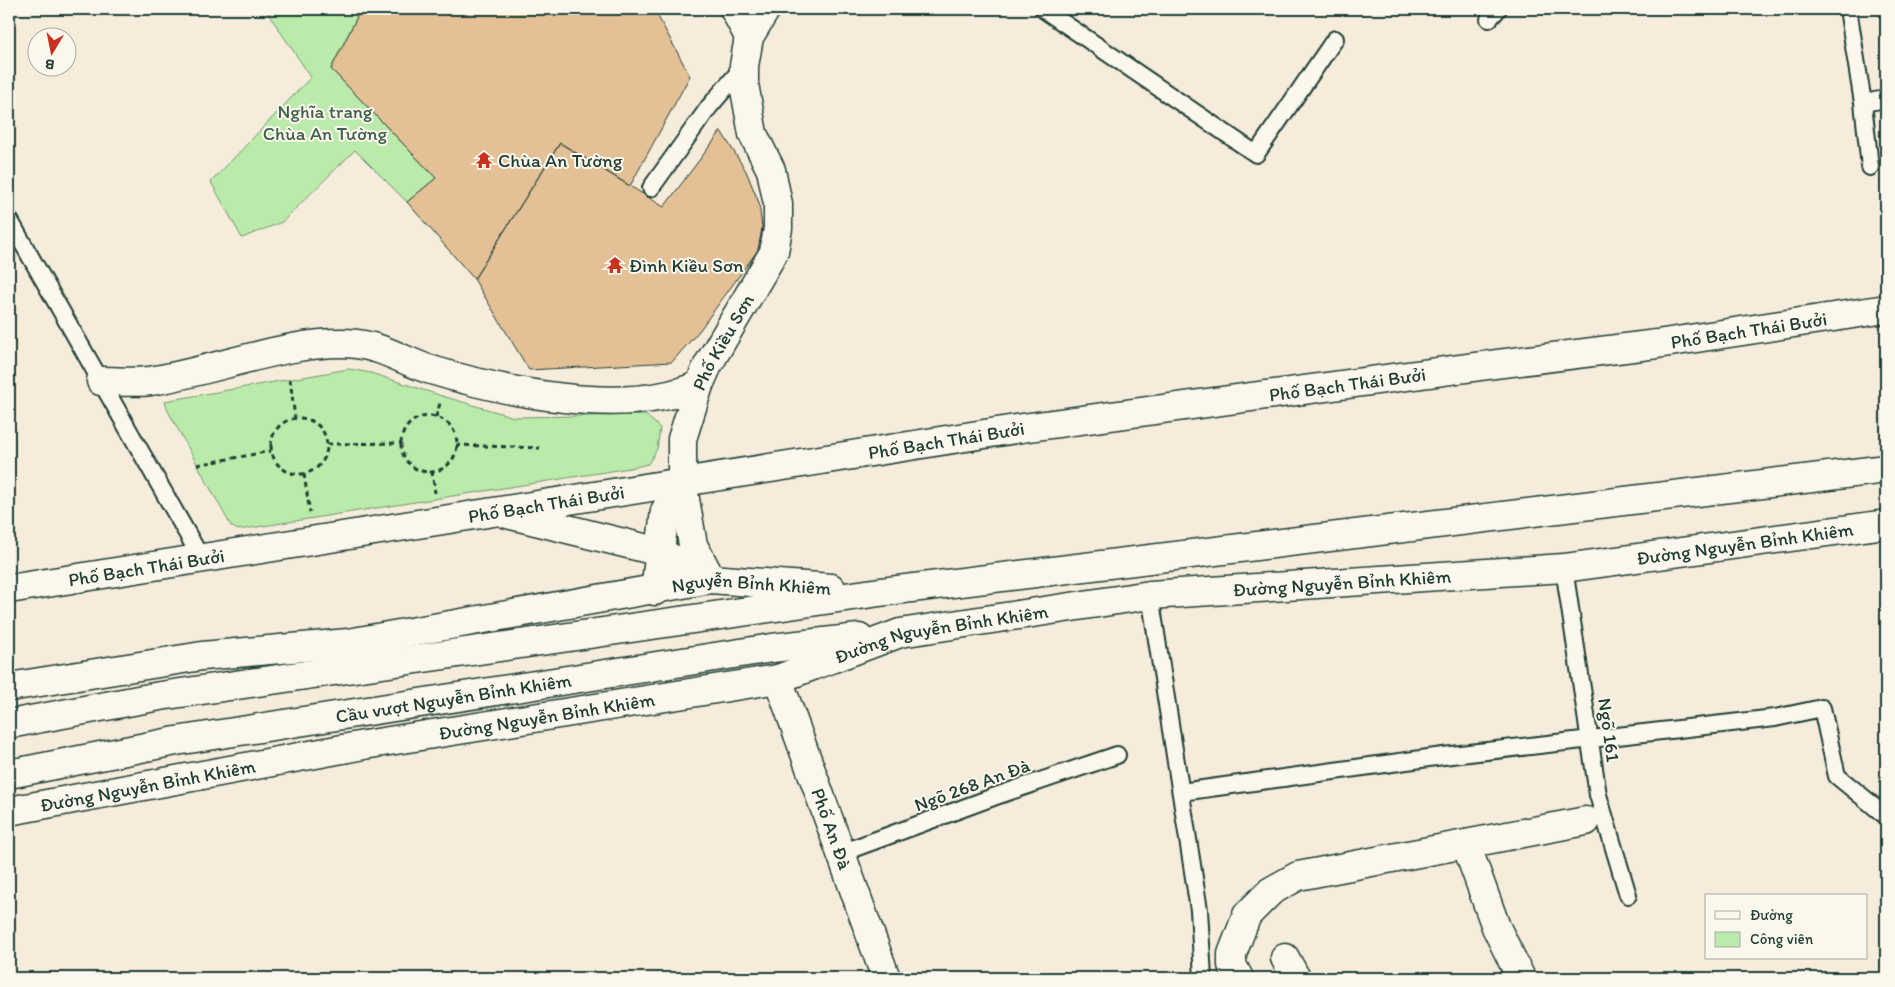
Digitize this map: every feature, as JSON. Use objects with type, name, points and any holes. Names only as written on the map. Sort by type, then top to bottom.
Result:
[{"type":"main road","points":[[734,9],[749,37]]},
{"type":"main road","name":"Phố Kiều Sơn","points":[[711,579],[693,544],[682,482],[682,440],[699,385],[721,340],[774,252],[778,228],[778,204],[771,170],[753,134],[744,84],[744,66],[749,37],[766,9]]},
{"type":"main road","name":"Phố Bạch Thái Bưởi","points":[[9,589],[1022,428],[1486,365],[1657,344],[1886,309]]},
{"type":"main road","points":[[101,381],[148,381],[288,350],[332,344],[357,344],[386,351],[430,369],[525,394],[583,399],[643,399],[683,392],[699,385]]},
{"type":"main road","name":"Đường Nguyễn Bỉnh Khiêm","points":[[880,592],[1886,469]]},
{"type":"main road","points":[[9,687],[202,656],[348,643],[654,590],[665,511],[682,482]]},
{"type":"main road","points":[[496,512],[660,552],[711,579]]},
{"type":"main road","name":"Đường Nguyễn Bỉnh Khiêm","points":[[14,806],[364,745],[778,679],[900,633],[1150,595],[1564,568],[1886,524]]},
{"type":"main road","name":"Nguyễn Bỉnh Khiêm","points":[[654,590],[711,579],[880,592]]},
{"type":"main road","points":[[9,724],[160,696],[880,592]]},
{"type":"main road","name":"Cầu vượt Nguyễn Bỉnh Khiêm","points":[[9,774],[176,741],[772,648],[900,633]]},
{"type":"main road","name":"Phố An Đà","points":[[778,679],[886,978]]},
{"type":"main road","points":[[1239,978],[1232,965],[1232,954],[1240,929],[1247,915],[1261,900],[1278,887],[1298,876],[1586,821]]},
{"type":"main road","points":[[1466,844],[1496,927],[1521,978]]},
{"type":"lane","points":[[1044,9],[1256,154],[1336,38]]},
{"type":"lane","points":[[1848,9],[1863,103],[1870,167]]},
{"type":"lane","points":[[651,188],[709,107],[744,66]]},
{"type":"lane","points":[[1863,103],[1886,99]]},
{"type":"lane","points":[[9,220],[201,558]]},
{"type":"lane","name":"Ngõ 161","points":[[1564,568],[1598,795],[1628,895]]},
{"type":"lane","points":[[1150,595],[1199,910],[1203,978]]},
{"type":"lane","points":[[1181,792],[1443,756],[1775,718],[1822,708],[1837,776],[1886,816]]},
{"type":"lane","name":"Ngõ 268 An Đà","points":[[841,853],[996,796],[1117,755]]},
{"type":"path","points":[[289,377],[295,418]]},
{"type":"path","points":[[430,416],[446,422],[452,429],[456,445],[449,463],[441,469],[432,471],[413,467],[406,460],[400,443],[407,426],[421,417],[430,416]]},
{"type":"path","points":[[295,418],[313,421],[320,427],[327,444],[323,462],[316,469],[304,474],[288,473],[280,468],[271,451],[270,442],[278,426],[295,418]]},
{"type":"path","points":[[327,444],[400,443]]},
{"type":"path","points":[[456,445],[540,448]]},
{"type":"path","points":[[197,465],[271,451]]},
{"type":"path","points":[[432,471],[437,501]]},
{"type":"path","points":[[304,474],[311,521]]},
{"type":"green space","name":"Nghĩa trang Chùa An Tường","points":[[265,9],[361,9],[331,69],[436,178],[407,202],[355,150],[282,222],[242,238],[211,182],[311,77]]},
{"type":"green space","points":[[349,369],[371,373],[514,417],[646,415],[660,428],[657,449],[648,464],[630,468],[238,530],[231,526],[168,411],[165,401]]},
{"type":"building","name":"Chùa An Tường","points":[[361,9],[654,9],[690,76],[630,186],[560,143],[474,279],[407,202],[436,178],[331,69]]},
{"type":"building","name":"Đình Kiều Sơn","points":[[721,131],[746,171],[759,203],[762,228],[758,250],[699,331],[672,362],[529,370],[474,279],[560,143],[664,207]]},
{"type":"place","name":"Chùa An Tường","points":[[484,160]]},
{"type":"place","name":"Đình Kiều Sơn","points":[[615,265]]}]
